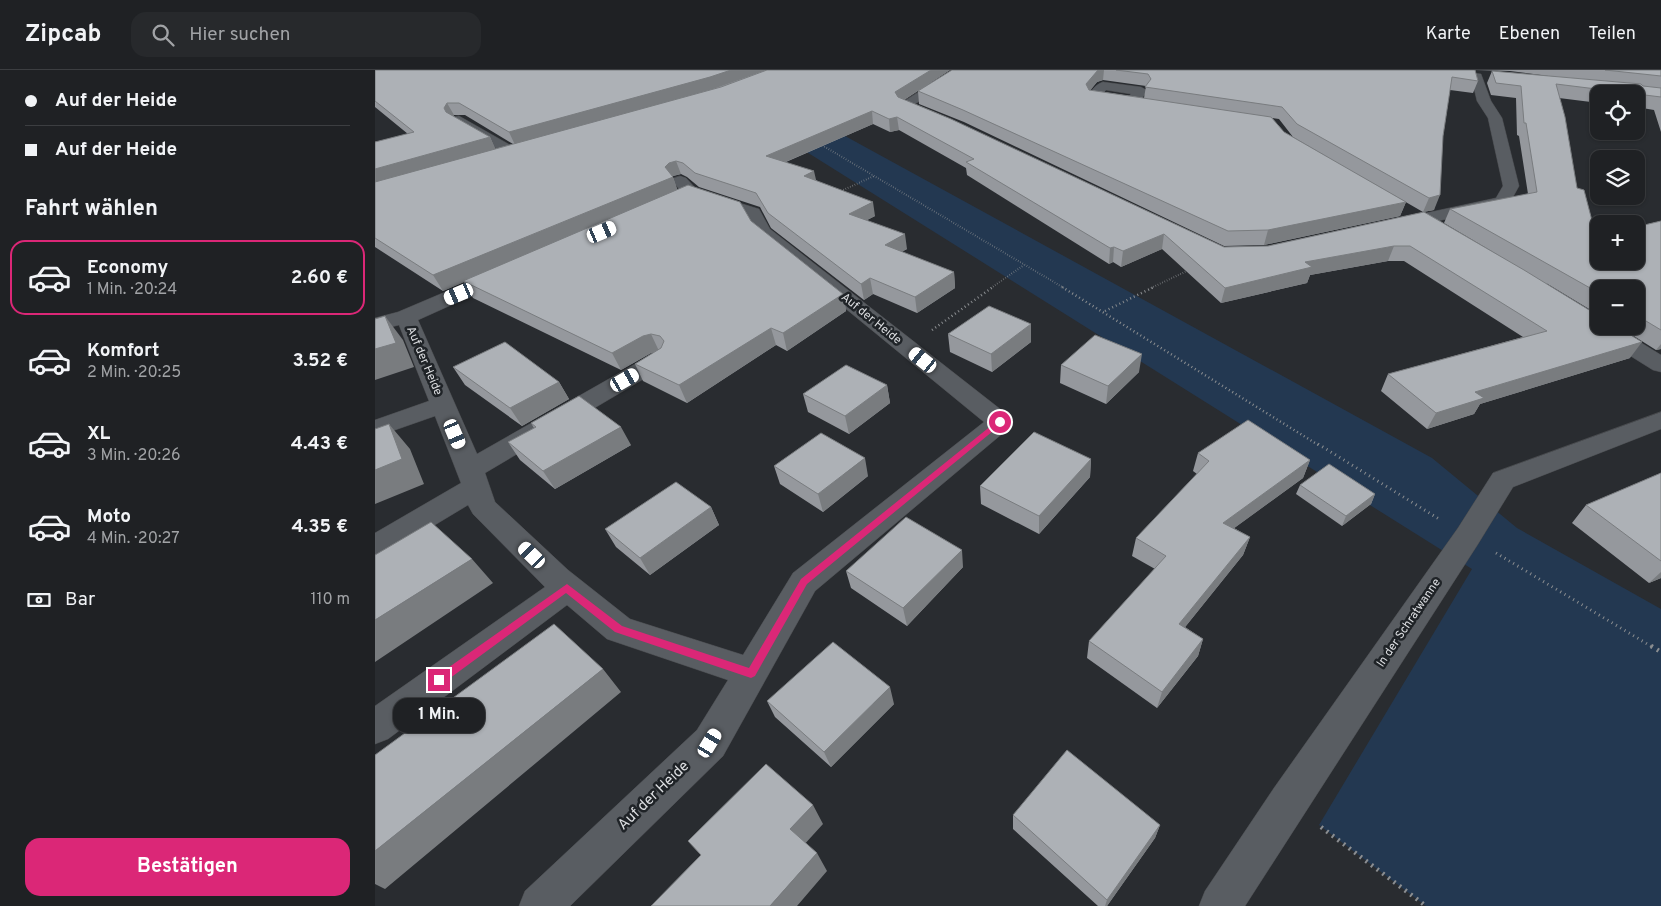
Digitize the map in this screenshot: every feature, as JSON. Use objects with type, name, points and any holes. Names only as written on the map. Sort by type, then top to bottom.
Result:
[{"type":"street","points":[[949,123],[905,105],[962,70]]},
{"type":"street","points":[[1413,70],[1477,78],[1494,77]]},
{"type":"street","points":[[1380,228],[1503,202],[1511,186],[1495,118],[1484,101],[1477,78]]},
{"type":"street","points":[[1131,102],[1150,105]]},
{"type":"street","points":[[459,120],[519,152],[496,158]]},
{"type":"street","name":"Auf der Heide","points":[[540,906],[710,743],[804,582],[1000,422],[763,232],[753,213],[686,187],[647,212]]},
{"type":"street","points":[[1394,205],[1443,233]]},
{"type":"street","name":"Auf der Heide","points":[[375,325],[405,317],[522,267]]},
{"type":"street","name":"Auf der Heide","points":[[405,317],[443,405],[483,507],[567,588],[619,629],[751,673]]},
{"type":"street","points":[[1588,320],[1661,365]]},
{"type":"street","points":[[375,547],[473,479],[659,360]]},
{"type":"street","name":"Auf der Heide","points":[[375,429],[443,405]]},
{"type":"street","name":"In der Schratwanne","points":[[1220,906],[1503,480],[1661,420]]},
{"type":"street","points":[[375,727],[567,588]]},
{"type":"path","points":[[819,143],[1105,312],[1467,536],[1661,652]]},
{"type":"path","points":[[833,195],[874,176]]},
{"type":"path","points":[[907,348],[1025,264]]},
{"type":"path","points":[[1105,312],[1194,267]]},
{"type":"path","points":[[1288,802],[1427,906]]},
{"type":"shaded area","points":[[754,86],[1432,458],[1517,528],[1661,609],[1661,906],[1426,906],[1319,825],[1472,569],[719,97]]},
{"type":"building","points":[[375,70],[731,70],[509,132],[459,103],[447,103],[444,108],[446,112],[490,137],[375,169],[375,142],[414,132],[375,101]]},
{"type":"building","points":[[767,70],[931,70],[895,92],[898,97],[951,119],[1224,247],[1268,246],[1424,212],[1590,310],[1590,335],[1631,335],[1642,342],[1475,392],[1484,398],[1436,413],[1388,374],[1547,331],[1410,246],[1394,246],[1305,262],[1312,267],[1225,288],[1164,234],[1123,251],[1114,247],[1110,248],[966,162],[974,159],[897,117],[889,119],[872,111],[766,156],[814,171],[804,176],[873,202],[849,214],[905,234],[885,245],[954,272],[915,297],[870,278],[861,284],[768,213],[756,193],[695,173],[683,163],[676,161],[669,163],[665,167],[673,177],[433,275],[375,238],[375,182],[721,87]]},
{"type":"building","points":[[952,70],[1098,70],[1086,84],[1089,90],[1271,117],[1284,132],[1406,202],[1268,230],[1228,231],[918,91]]},
{"type":"building","points":[[1116,70],[1475,70],[1478,81],[1452,77],[1443,136],[1440,195],[1429,198],[1297,124],[1282,107],[1145,87],[1151,79],[1148,74]]},
{"type":"building","points":[[1605,70],[1661,70],[1661,76]]},
{"type":"building","points":[[1492,71],[1642,85],[1590,85],[1590,88],[1556,84],[1565,117],[1577,188],[1584,190],[1591,215],[1590,270],[1645,270],[1645,225],[1661,221],[1661,330],[1645,320],[1645,280],[1590,280],[1590,288],[1450,209],[1537,192],[1526,123],[1524,123],[1521,86],[1496,83]]},
{"type":"building","points":[[1645,86],[1661,88],[1661,97],[1645,95]]},
{"type":"building","points":[[688,185],[740,202],[751,221],[843,294],[783,333],[771,328],[679,385],[635,364],[661,348],[664,341],[660,336],[651,334],[643,336],[612,353],[463,281]]},
{"type":"building","points":[[989,306],[1031,324],[991,354],[948,334]]},
{"type":"building","points":[[385,316],[396,343],[375,349],[375,319]]},
{"type":"building","points":[[1095,335],[1142,354],[1108,386],[1061,365]]},
{"type":"building","points":[[505,342],[559,382],[510,408],[453,367]]},
{"type":"building","points":[[846,365],[887,385],[845,416],[803,394]]},
{"type":"building","points":[[579,396],[621,427],[543,471],[508,442],[536,427],[531,423]]},
{"type":"building","points":[[1248,420],[1310,460],[1223,523],[1250,537],[1179,624],[1203,639],[1162,692],[1089,641],[1166,556],[1136,538],[1209,461],[1198,453]]},
{"type":"building","points":[[389,424],[402,459],[375,470],[375,429]]},
{"type":"building","points":[[1034,432],[1091,459],[1039,516],[980,486]]},
{"type":"building","points":[[821,433],[865,458],[818,494],[774,466]]},
{"type":"building","points":[[1329,464],[1375,494],[1346,516],[1300,485]]},
{"type":"building","points":[[1661,473],[1661,561],[1586,505]]},
{"type":"building","points":[[676,482],[711,507],[640,558],[605,529]]},
{"type":"building","points":[[906,517],[962,550],[903,608],[846,571]]},
{"type":"building","points":[[431,522],[472,559],[375,620],[375,555]]},
{"type":"building","points":[[554,624],[603,669],[375,851],[375,755]]},
{"type":"building","points":[[833,642],[890,687],[824,752],[767,701]]},
{"type":"building","points":[[1067,750],[1160,825],[1107,900],[1013,815]]},
{"type":"building","points":[[766,764],[813,805],[790,829],[817,853],[770,906],[651,906],[701,855],[688,841]]},
{"type":"route","points":[[439,680],[567,588],[619,629],[751,673],[804,582],[1000,422]]}]
